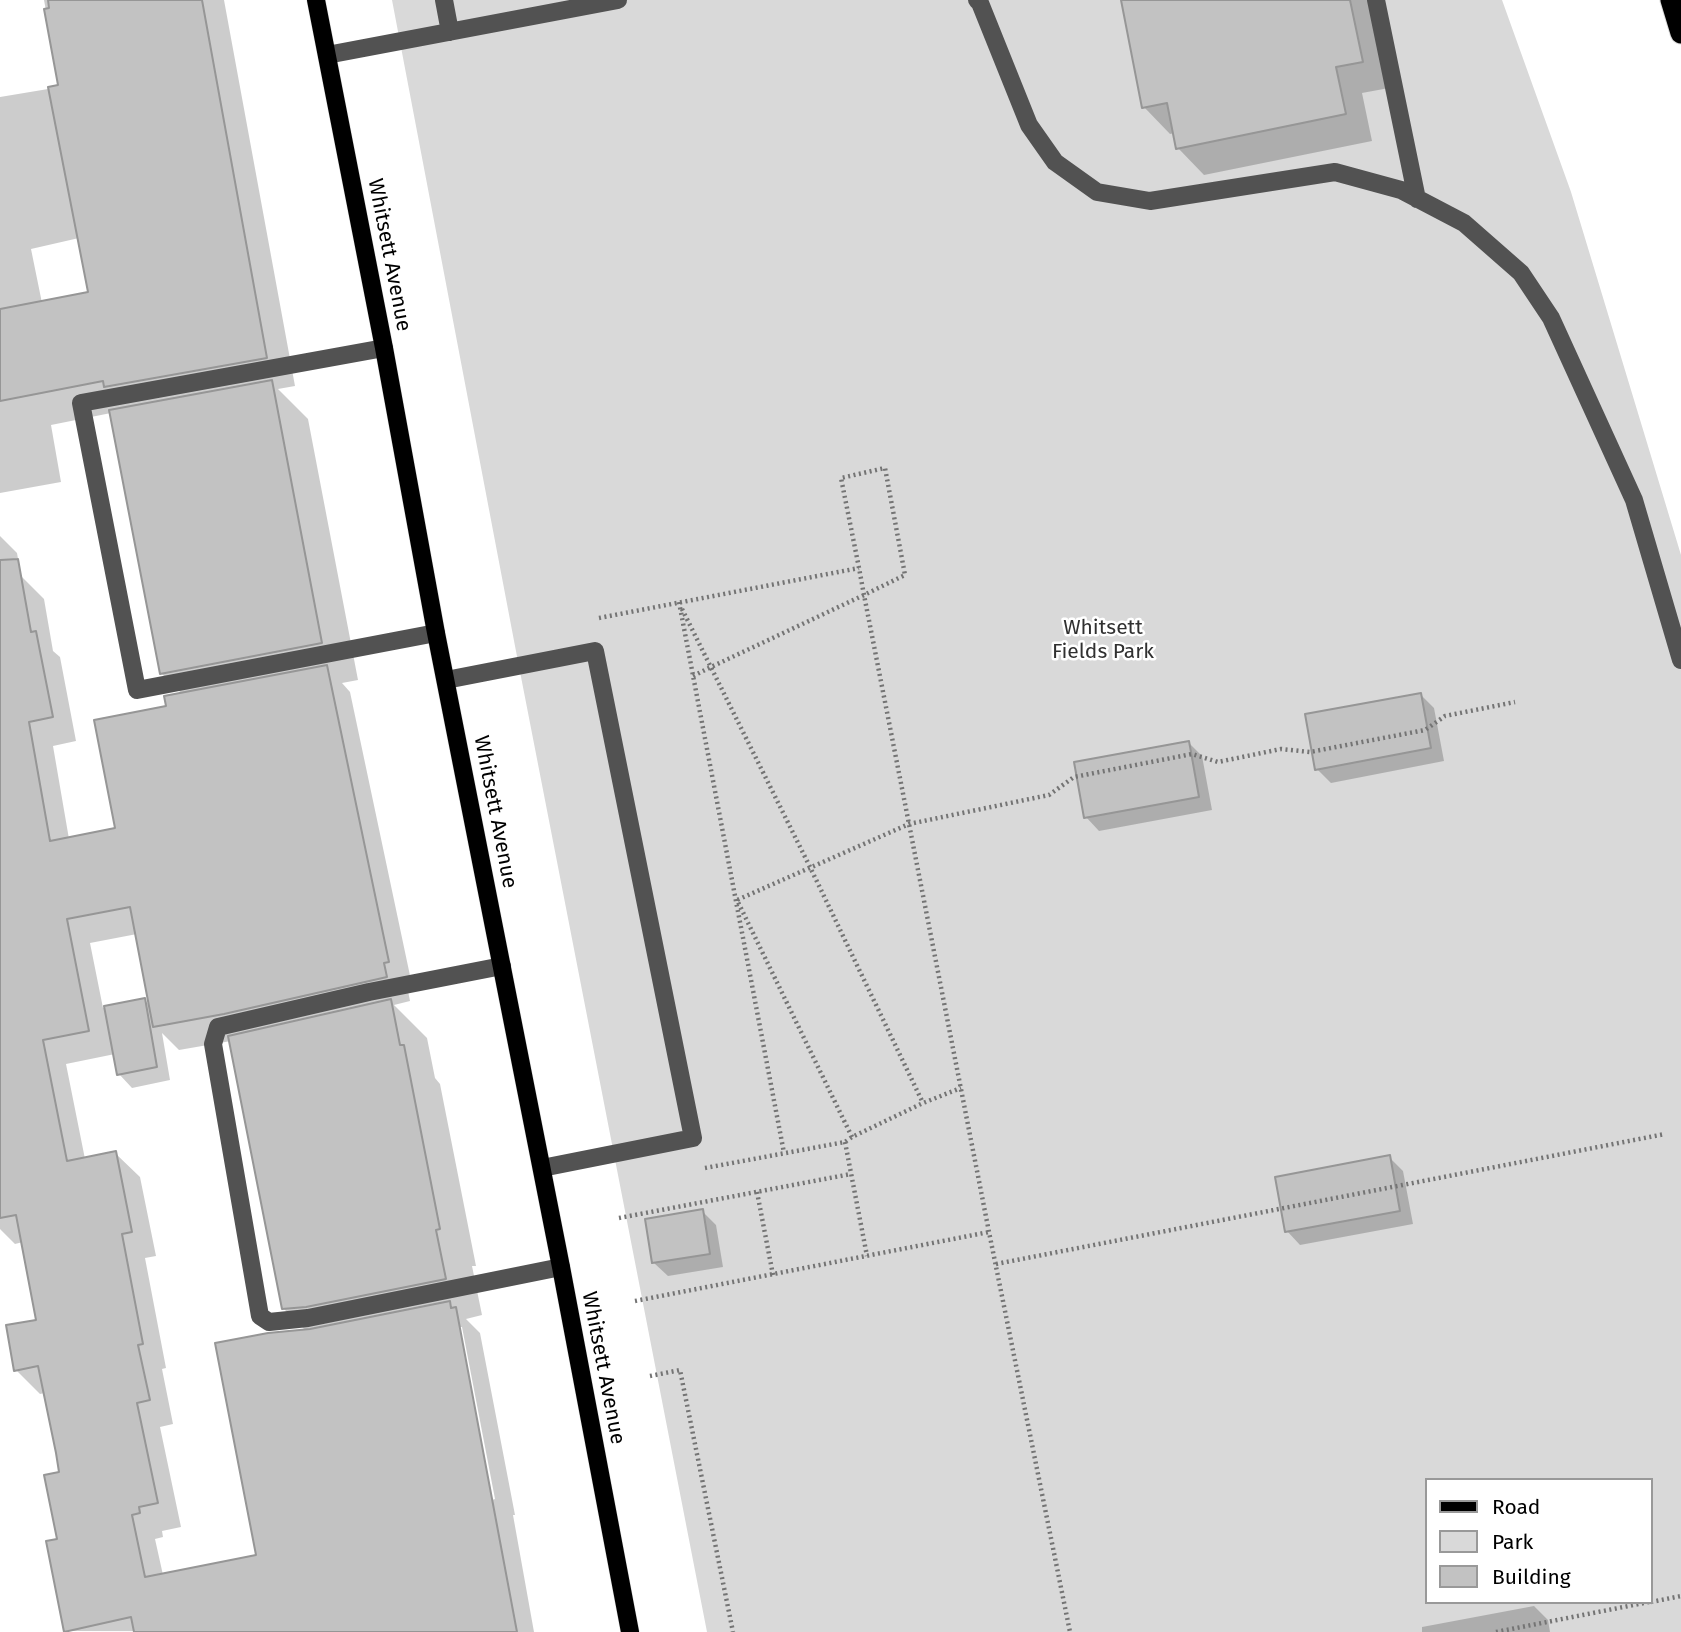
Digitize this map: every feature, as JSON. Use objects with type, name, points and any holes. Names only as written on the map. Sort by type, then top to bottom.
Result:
[{"type":"highway","points":[[1671,0],[1681,33]]},
{"type":"main road","name":"Whitsett Avenue","points":[[316,0],[630,1632]]},
{"type":"lane","points":[[444,0],[450,32]]},
{"type":"lane","points":[[327,55],[618,0]]},
{"type":"lane","points":[[1376,0],[1417,199]]},
{"type":"lane","points":[[979,1],[1029,125],[1055,162],[1097,192],[1150,201],[1335,172],[1401,190],[1464,223],[1521,273],[1551,318],[1634,500],[1681,660]]},
{"type":"lane","points":[[384,348],[81,402],[137,690],[436,633]]},
{"type":"lane","points":[[446,680],[595,651],[693,1138],[542,1168]]},
{"type":"lane","points":[[502,966],[369,992],[218,1027],[213,1044],[260,1316],[268,1322],[308,1318],[561,1267]]},
{"type":"path","points":[[693,676],[864,595],[905,575],[885,468],[841,478],[859,568],[864,595],[989,1232],[1070,1632]]},
{"type":"path","points":[[586,621],[859,568]]},
{"type":"path","points":[[678,602],[810,866],[923,1103]]},
{"type":"path","points":[[678,602],[784,1153]]},
{"type":"path","points":[[737,900],[909,824],[1049,795],[1074,777],[1192,754],[1218,762],[1281,749],[1310,752],[1425,730],[1445,716],[1514,702]]},
{"type":"path","points":[[737,900],[852,1136]]},
{"type":"path","points":[[693,1170],[845,1142],[852,1136],[961,1088]]},
{"type":"path","points":[[996,1264],[1665,1133]]},
{"type":"path","points":[[845,1142],[867,1256]]},
{"type":"path","points":[[619,1218],[851,1174]]},
{"type":"path","points":[[757,1192],[773,1275]]},
{"type":"path","points":[[635,1301],[989,1232]]},
{"type":"path","points":[[650,1376],[680,1370],[733,1632]]},
{"type":"path","points":[[1653,1601],[1681,1596]]},
{"type":"path","points":[[1496,1632],[1640,1604]]},
{"type":"green space","name":"Whitsett Fields Park","points":[[392,0],[1502,0],[1571,192],[1681,555],[1681,1632],[707,1632]]},
{"type":"building","points":[[48,0],[202,0],[267,358],[104,387],[103,381],[0,401],[0,309],[88,292],[48,87],[58,85],[44,9],[49,8]]},
{"type":"building","points":[[1121,0],[1350,0],[1363,62],[1336,67],[1346,114],[1176,149],[1167,103],[1142,108]]},
{"type":"building","points":[[272,380],[322,643],[160,674],[109,410]]},
{"type":"building","points":[[18,559],[31,632],[36,631],[53,717],[29,722],[50,841],[115,828],[94,720],[166,706],[164,696],[327,665],[389,962],[384,963],[387,977],[224,1014],[153,1027],[130,907],[67,919],[89,1031],[43,1040],[67,1161],[116,1151],[132,1232],[122,1234],[143,1344],[138,1345],[150,1400],[137,1403],[158,1503],[139,1507],[140,1513],[132,1515],[145,1577],[256,1555],[215,1343],[268,1333],[310,1329],[450,1301],[451,1308],[456,1307],[517,1632],[134,1632],[131,1617],[64,1632],[46,1541],[57,1539],[44,1475],[59,1472],[56,1453],[38,1366],[14,1371],[6,1325],[36,1320],[16,1215],[0,1218],[0,560]]},
{"type":"building","points":[[1421,693],[1431,748],[1315,770],[1305,714]]},
{"type":"building","points":[[1189,741],[1199,797],[1084,818],[1074,762]]},
{"type":"building","points":[[145,998],[157,1067],[117,1075],[104,1006]]},
{"type":"building","points":[[391,999],[400,1045],[404,1045],[440,1229],[436,1230],[446,1279],[306,1307],[282,1309],[228,1036]]},
{"type":"building","points":[[1390,1155],[1400,1211],[1285,1232],[1275,1177]]},
{"type":"building","points":[[703,1209],[710,1254],[652,1263],[645,1219]]}]
